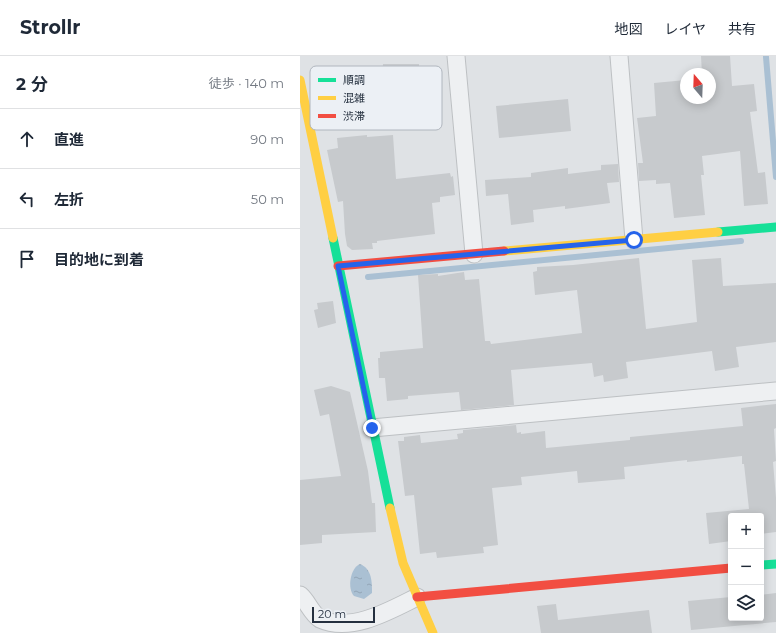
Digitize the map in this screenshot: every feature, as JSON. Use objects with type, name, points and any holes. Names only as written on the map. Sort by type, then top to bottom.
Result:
[{"type":"street","points":[[456,56],[474,254]]},
{"type":"street","points":[[619,56],[634,240]]},
{"type":"street","points":[[300,80],[310,129]]},
{"type":"street","points":[[310,130],[372,428],[403,563],[433,633]]},
{"type":"street","points":[[338,266],[776,227]]},
{"type":"street","points":[[372,428],[776,391]]},
{"type":"street","points":[[764,565],[776,564]]},
{"type":"street","points":[[300,595],[319,618],[327,624],[337,628],[352,628],[367,623],[417,597],[728,568]]},
{"type":"water","points":[[360,564],[367,569],[371,580],[372,593],[364,599],[354,596],[350,584],[354,570]]},
{"type":"building","points":[[701,56],[730,56],[732,86],[754,84],[757,111],[750,112],[758,173],[765,172],[768,204],[744,206],[740,151],[702,156],[704,175],[701,175],[705,215],[674,218],[670,183],[656,184],[656,180],[639,181],[638,163],[643,163],[637,118],[656,116],[654,83],[680,81],[680,104],[716,104],[716,68],[702,68]]},
{"type":"building","points":[[383,64],[419,64],[419,66],[383,66]]},
{"type":"building","points":[[568,99],[571,131],[499,138],[496,106]]},
{"type":"building","points":[[367,135],[367,137],[393,135],[396,179],[450,173],[451,177],[453,176],[455,195],[440,197],[440,202],[432,203],[435,234],[377,241],[377,243],[372,243],[373,249],[352,250],[347,246],[343,201],[338,202],[327,150],[338,148],[337,138]]},
{"type":"building","points":[[618,164],[619,182],[607,183],[610,203],[565,209],[565,206],[533,210],[534,222],[511,225],[508,194],[486,196],[485,180],[531,177],[531,173],[568,168],[568,174],[601,170],[601,165]]},
{"type":"building","points":[[639,258],[646,329],[697,322],[692,260],[721,258],[723,286],[776,283],[776,342],[736,347],[739,367],[715,371],[712,351],[626,362],[628,378],[604,382],[603,375],[594,377],[592,363],[511,370],[514,405],[461,410],[459,392],[408,396],[408,399],[387,401],[385,378],[379,378],[378,358],[380,358],[380,352],[423,348],[418,275],[438,274],[438,276],[464,272],[465,280],[479,279],[485,341],[490,341],[491,344],[582,333],[577,290],[535,295],[533,272],[537,271],[537,267]]},
{"type":"building","points":[[333,301],[336,323],[318,328],[314,310],[318,309],[317,303]]},
{"type":"building","points":[[331,386],[350,392],[368,471],[372,503],[375,503],[376,532],[322,535],[322,543],[300,545],[300,480],[341,476],[329,414],[320,416],[314,390]]},
{"type":"building","points":[[776,404],[776,428],[774,429],[776,461],[773,462],[776,498],[776,532],[764,534],[764,513],[728,513],[728,541],[709,544],[706,513],[749,509],[742,456],[624,467],[625,479],[578,483],[577,471],[521,477],[522,485],[492,488],[498,545],[483,547],[484,553],[437,558],[436,552],[420,554],[414,495],[405,496],[398,441],[404,441],[404,437],[420,435],[421,443],[458,439],[457,434],[463,433],[463,430],[516,425],[517,433],[521,432],[521,434],[545,431],[546,448],[630,440],[630,437],[743,426],[741,408]]},
{"type":"building","points":[[776,593],[776,622],[691,630],[688,601],[728,597],[728,621],[764,621],[764,595]]},
{"type":"building","points":[[556,604],[558,620],[649,610],[652,633],[541,633],[537,606]]},
{"type":"waterway","points":[[766,57],[776,177]]},
{"type":"waterway","points":[[368,277],[741,241]]},
{"type":"traffic: fast","points":[[718,232],[776,227]]},
{"type":"traffic: fast","points":[[333,238],[390,508]]},
{"type":"traffic: fast","points":[[764,565],[776,564]]},
{"type":"traffic: slow","points":[[300,80],[310,128]]},
{"type":"traffic: slow","points":[[310,130],[333,238]]},
{"type":"traffic: slow","points":[[504,251],[718,232]]},
{"type":"traffic: slow","points":[[390,508],[403,563],[433,633]]},
{"type":"traffic: jam","points":[[338,266],[504,251]]},
{"type":"traffic: jam","points":[[417,597],[728,568]]},
{"type":"route","points":[[372,428],[338,266],[634,240]]}]
